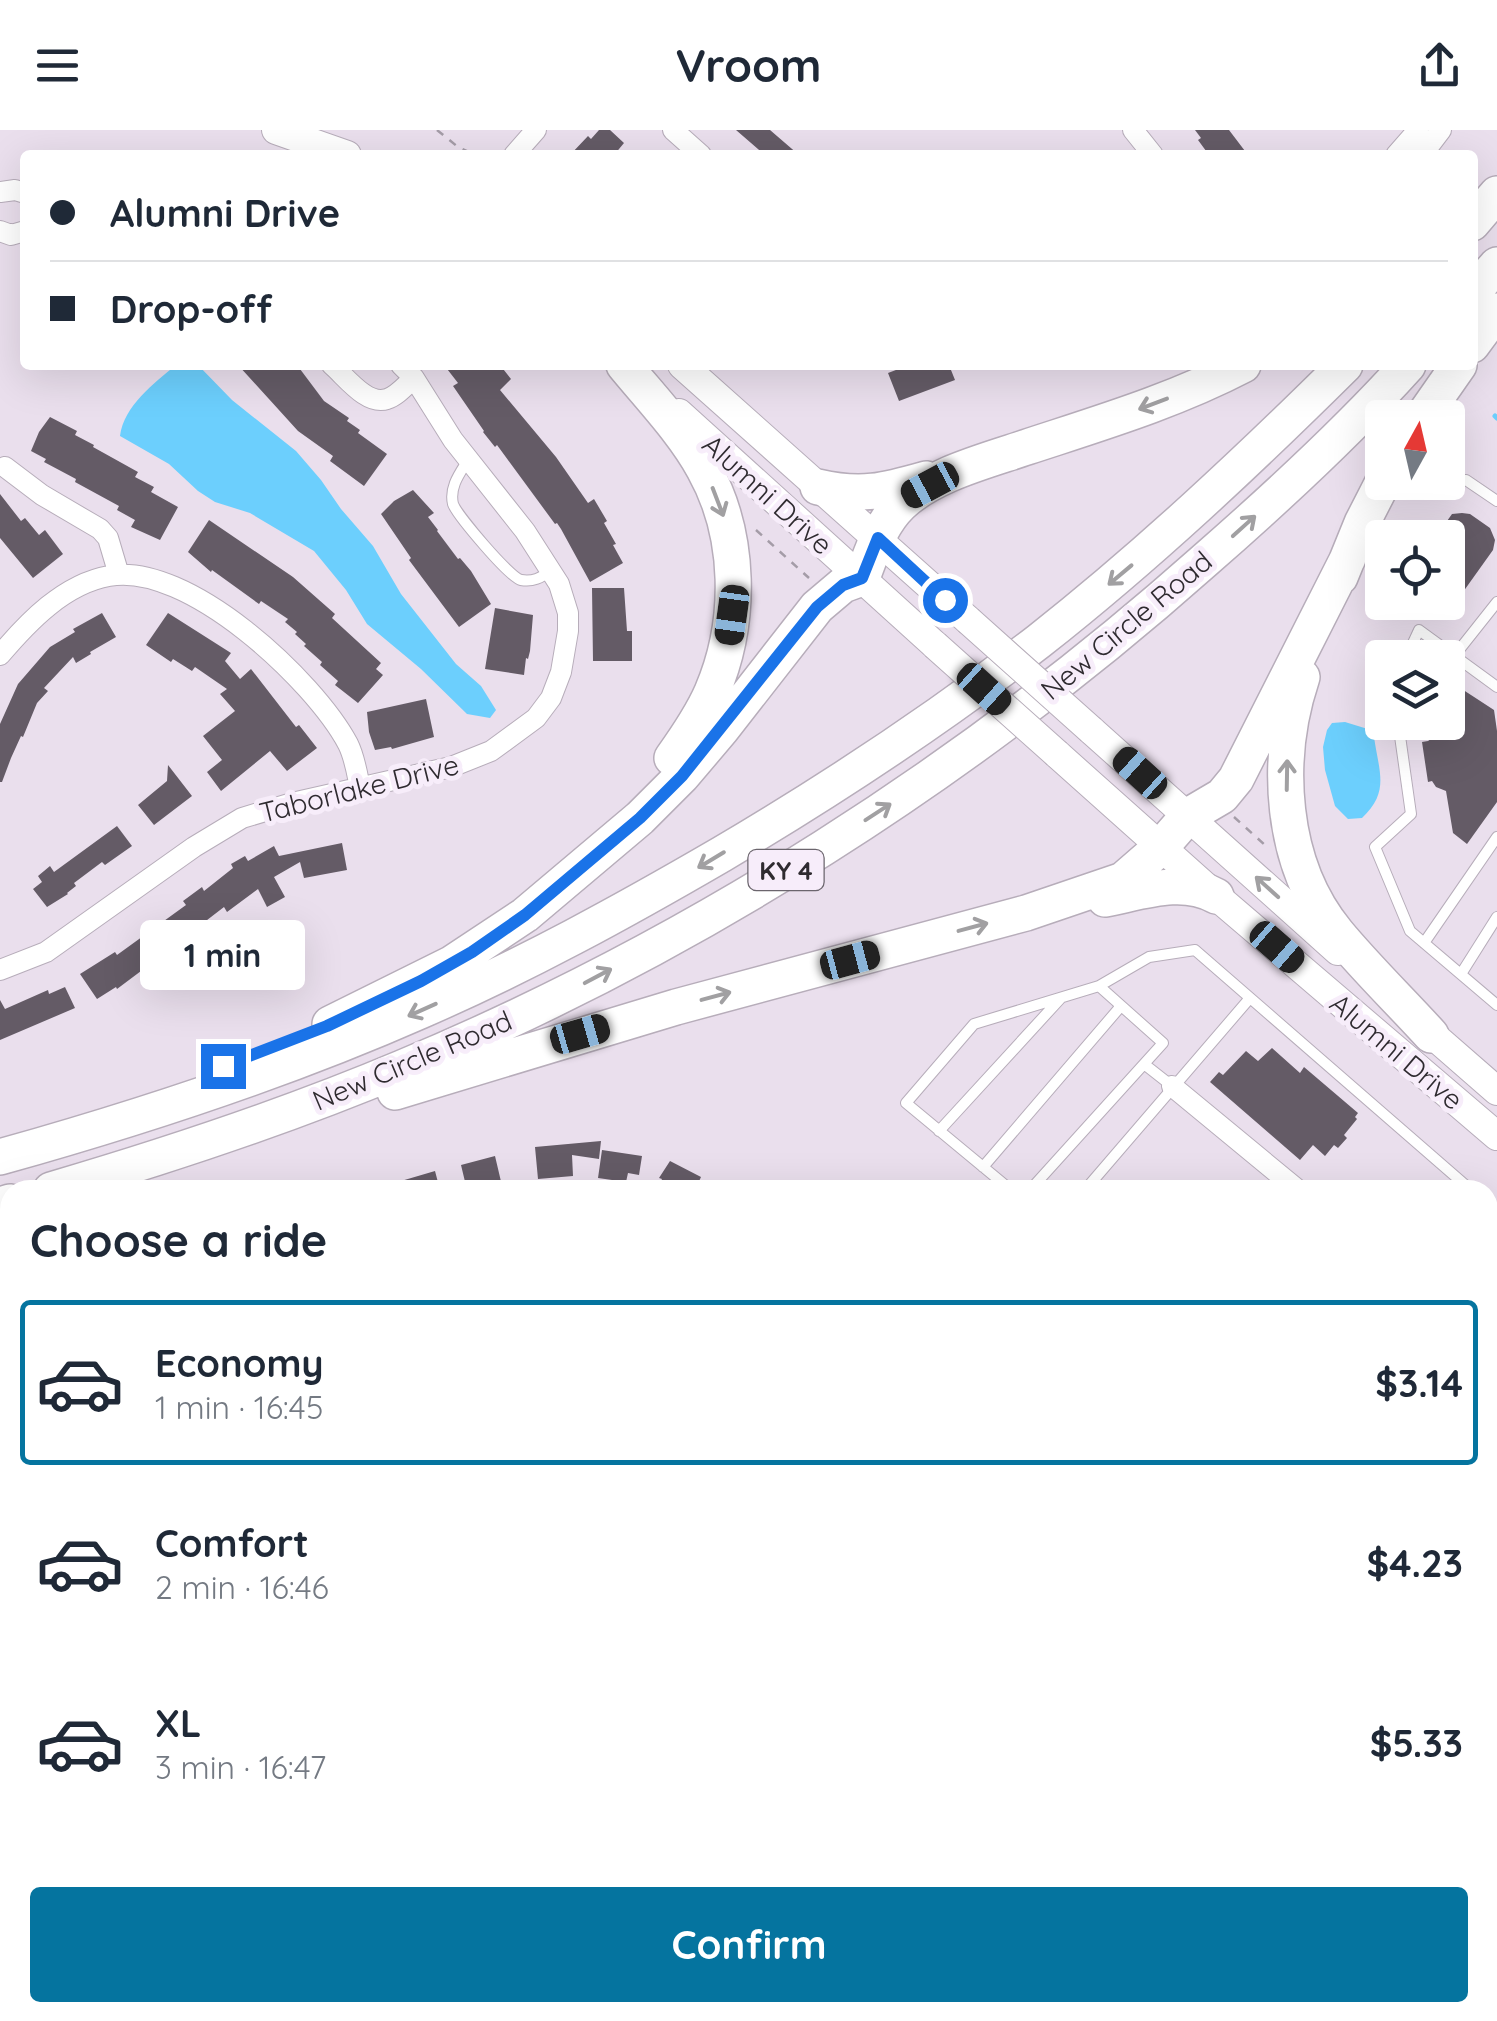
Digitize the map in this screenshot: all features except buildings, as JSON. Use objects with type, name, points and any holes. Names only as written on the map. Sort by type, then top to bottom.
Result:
[{"type":"highway","points":[[1478,182],[1497,165]]},
{"type":"highway","points":[[1478,216],[1497,194]]},
{"type":"highway","points":[[1478,286],[1497,265]]},
{"type":"highway","points":[[1478,338],[1497,311]]},
{"type":"highway","points":[[451,964],[567,866],[656,776],[700,715],[722,665],[732,615],[734,577],[722,513],[705,470],[689,445],[629,370]]},
{"type":"highway","points":[[0,1142],[130,1101],[285,1043],[451,964],[525,915],[640,818],[682,776],[817,607],[843,585],[862,578],[886,521],[911,495],[946,477],[1143,408],[1233,370]]},
{"type":"highway","name":"New Circle Road","points":[[0,1157],[165,1108],[332,1047],[420,1012],[627,910],[805,805],[1037,642],[1215,491],[1340,370]]},
{"type":"highway","name":"New Circle Road","points":[[85,1180],[352,1089],[423,1059],[570,991],[802,860],[998,729],[1114,639],[1291,485],[1403,370]]},
{"type":"highway","points":[[1434,400],[1455,370]]},
{"type":"highway","points":[[818,487],[862,493],[975,466]]},
{"type":"highway","points":[[1374,500],[1298,688],[1291,720],[1286,794],[1298,864],[1314,899],[1336,932],[1431,1034]]},
{"type":"highway","points":[[152,1160],[223,1144],[676,1006],[1026,913],[1123,880],[1161,847],[1188,816],[1222,796],[1236,779],[1348,558]]},
{"type":"highway","points":[[1026,913],[1170,887],[1195,886],[1216,896]]},
{"type":"main road","points":[[276,130],[333,150]]},
{"type":"main road","name":"Alumni Drive","points":[[631,370],[1216,896],[1497,1136]]},
{"type":"main road","name":"Alumni Drive","points":[[688,370],[1497,1091]]},
{"type":"street","points":[[518,150],[536,130]]},
{"type":"street","points":[[672,130],[695,150]]},
{"type":"street","points":[[1133,130],[1149,150]]},
{"type":"street","points":[[1400,150],[1418,130]]},
{"type":"street","points":[[1426,150],[1441,130]]},
{"type":"street","points":[[337,370],[360,391],[378,400],[391,398],[409,370]]},
{"type":"street","name":"Taborlake Drive","points":[[0,970],[46,952],[194,847],[242,818],[292,802],[450,766],[491,752],[536,718],[557,684],[566,651],[568,613],[564,597],[526,531],[435,415],[411,370]]},
{"type":"street","points":[[5,467],[100,529],[114,550],[119,575]]},
{"type":"street","points":[[0,655],[30,622],[68,593],[106,576],[140,576],[176,587],[259,641],[296,676],[342,734],[356,764],[360,788]]},
{"type":"street","points":[[1172,1086],[1286,1180]]},
{"type":"lane","points":[[468,459],[453,484],[453,505],[504,570],[518,580],[538,580],[551,570]]},
{"type":"lane","points":[[1466,480],[1497,501]]},
{"type":"lane","points":[[1465,642],[1497,602]]},
{"type":"lane","points":[[1414,640],[1418,630],[1433,640]]},
{"type":"lane","points":[[1465,663],[1497,687]]},
{"type":"lane","points":[[1401,740],[1411,814],[1375,847],[1410,931],[1497,1005]]},
{"type":"lane","points":[[1424,943],[1497,837]]},
{"type":"lane","points":[[1461,974],[1497,917]]},
{"type":"lane","points":[[998,1180],[906,1104],[974,1024],[1098,986],[1149,957],[1194,950],[1459,1180]]},
{"type":"lane","points":[[1039,1180],[1164,1043],[1098,986]]},
{"type":"lane","points":[[939,1131],[1062,997]]},
{"type":"lane","points":[[1092,1180],[1250,998]]},
{"type":"lane","points":[[983,1167],[1122,1006]]},
{"type":"lane","points":[[1144,1064],[1172,1086]]},
{"type":"path","points":[[437,130],[465,150]]},
{"type":"path","points":[[753,527],[818,586]]},
{"type":"path","points":[[1234,818],[1272,851]]},
{"type":"water","points":[[170,370],[203,370],[232,400],[296,451],[373,546],[401,594],[456,664],[481,686],[496,710],[490,718],[467,714],[367,624],[314,551],[250,513],[215,502],[169,464],[120,436],[127,415]]},
{"type":"water","points":[[1332,723],[1365,728],[1365,740],[1375,740],[1379,790],[1362,818],[1348,819],[1335,806],[1323,747]]},
{"type":"route","points":[[223,1066],[327,1026],[421,981],[525,915],[640,818],[682,776],[817,607],[843,585],[862,578],[878,538],[945,600]]}]
